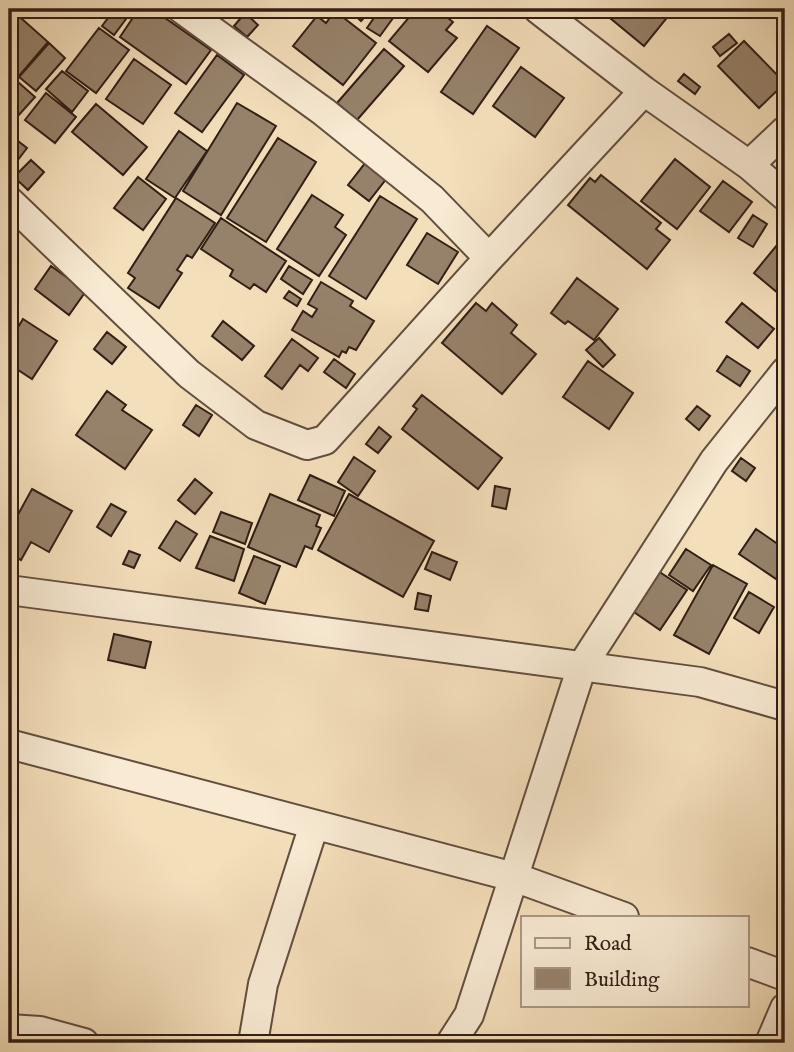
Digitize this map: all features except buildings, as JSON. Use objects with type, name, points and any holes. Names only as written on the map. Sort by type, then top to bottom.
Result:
[{"type":"street","points":[[182,9],[324,112],[432,199],[489,258]]},
{"type":"street","points":[[538,9],[645,91],[749,165],[785,196]]},
{"type":"street","points":[[9,201],[189,374],[256,425],[307,445],[325,440],[489,258],[645,91]]},
{"type":"street","points":[[749,165],[785,131]]},
{"type":"street","points":[[452,1043],[469,1015],[582,666],[714,461],[785,372]]},
{"type":"street","points":[[9,590],[700,682],[785,706]]},
{"type":"street","points":[[9,744],[514,877],[621,916]]},
{"type":"street","points":[[253,1043],[262,984],[314,825]]},
{"type":"street","points":[[748,962],[785,976]]},
{"type":"street","points":[[770,1043],[785,1008]]},
{"type":"street","points":[[9,1029],[40,1031],[84,1043]]}]
